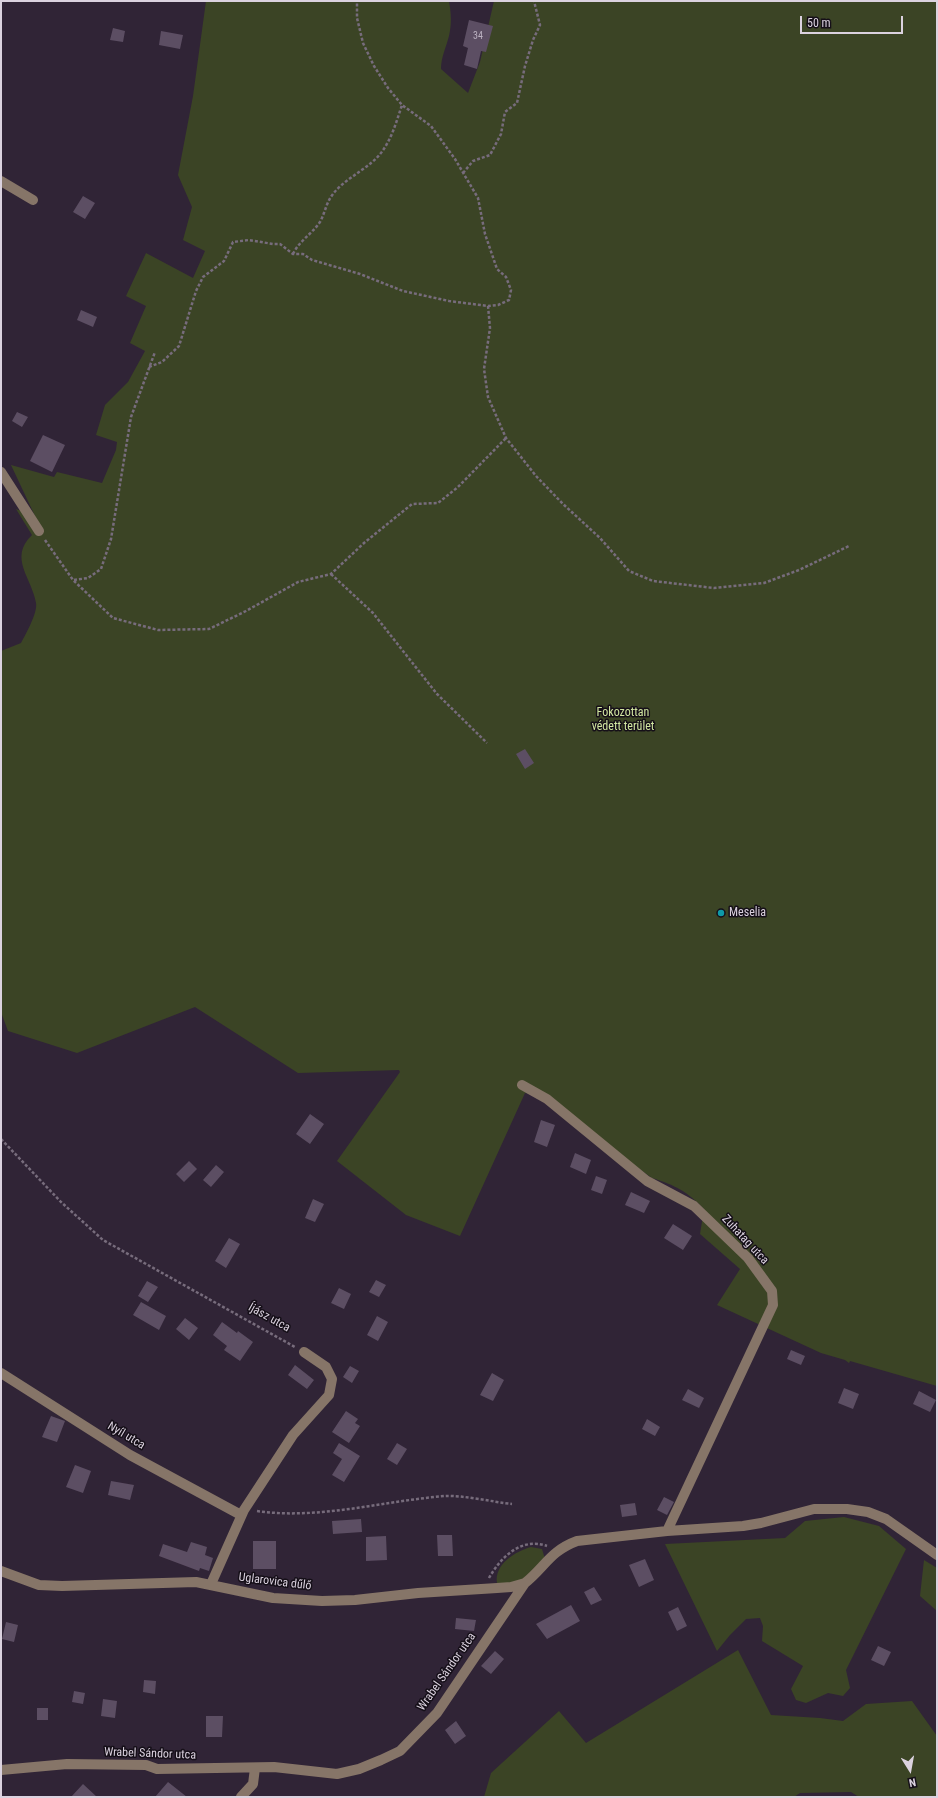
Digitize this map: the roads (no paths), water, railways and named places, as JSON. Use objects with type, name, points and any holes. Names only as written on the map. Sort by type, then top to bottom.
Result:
[{"type":"street","points":[[1,181],[33,200]]},
{"type":"street","points":[[1,472],[39,531]]},
{"type":"street","name":"Zuhatag utca","points":[[522,1085],[547,1099],[647,1181],[694,1206],[748,1258],[772,1291],[773,1305],[667,1531]]},
{"type":"street","points":[[210,1584],[243,1512],[294,1435],[329,1395],[332,1379],[326,1367],[304,1352]]},
{"type":"street","name":"Nyíl utca","points":[[1,1373],[130,1455],[243,1512]]},
{"type":"street","name":"Wrabel Sándor utca","points":[[1,1770],[67,1764],[146,1765],[157,1769],[274,1767],[337,1774],[359,1769],[400,1751],[437,1713],[525,1583],[534,1576],[555,1552],[566,1545],[577,1541],[761,1523],[814,1509],[847,1509],[868,1512],[886,1519],[937,1555]]},
{"type":"street","name":"Uglarovica dűlő","points":[[1,1571],[39,1585],[62,1586],[180,1582],[210,1584],[238,1592],[273,1598],[322,1601],[355,1600],[418,1593],[511,1587],[525,1583]]},
{"type":"street","points":[[240,1797],[253,1784],[255,1768]]},
{"type":"place","name":"Meselia","points":[[721,913]]},
{"type":"park label","name":"Fokozottan védett terület","points":[[623,720]]}]
